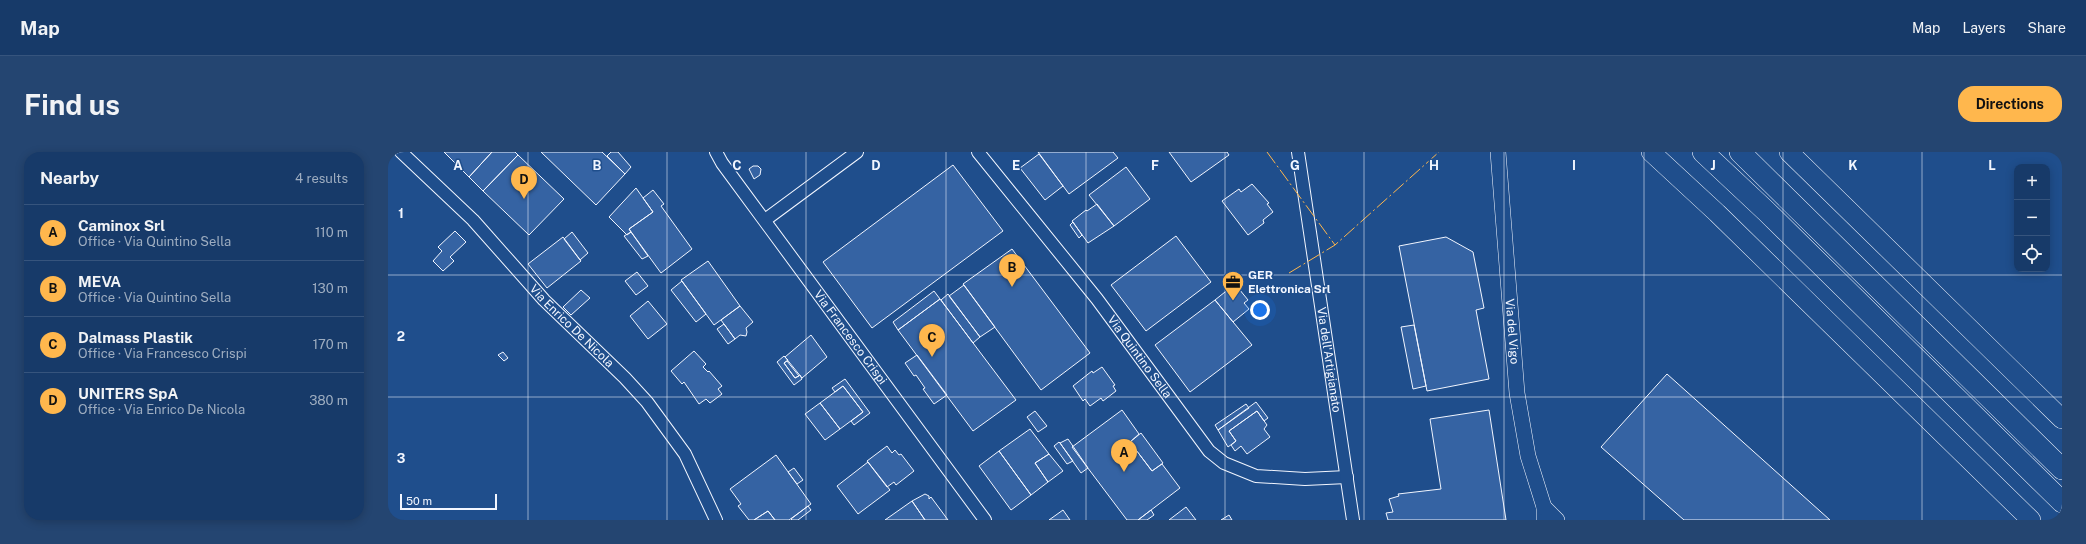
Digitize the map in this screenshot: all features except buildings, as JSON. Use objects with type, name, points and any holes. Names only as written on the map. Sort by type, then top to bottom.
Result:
[{"type":"highway","points":[[1651,152],[1757,251],[2031,520]]},
{"type":"highway","points":[[1703,152],[1766,211],[2062,502]]},
{"type":"highway","points":[[1740,152],[2062,469]]},
{"type":"highway","points":[[1789,152],[2062,419]]},
{"type":"street","name":"Via Enrico De Nicola","points":[[401,152],[473,220],[544,300],[647,402],[685,454],[716,520]]},
{"type":"street","name":"Via Francesco Crispi","points":[[716,152],[985,520]]},
{"type":"street","points":[[765,220],[857,152]]},
{"type":"street","name":"Via Quintino Sella","points":[[978,152],[1097,299],[1209,452],[1224,463],[1256,476],[1305,479],[1347,477]]},
{"type":"street","name":"Via dell'Artigianato","points":[[1298,152],[1354,520]]},
{"type":"street","name":"Via del Vigo","points":[[1498,152],[1517,393],[1528,456],[1544,514],[1557,520]]},
{"type":"power","points":[[1267,152],[1335,245]]},
{"type":"power","points":[[1289,273],[1335,245],[1439,152]]},
{"type":"place","name":"UNITERS SpA","points":[[524,199]]},
{"type":"place","name":"MEVA","points":[[1012,287]]},
{"type":"place","name":"GER Elettronica Srl","points":[[1233,302]]},
{"type":"place","name":"Dalmass Plastik","points":[[932,357]]},
{"type":"place","name":"Caminox Srl","points":[[1124,472]]}]
